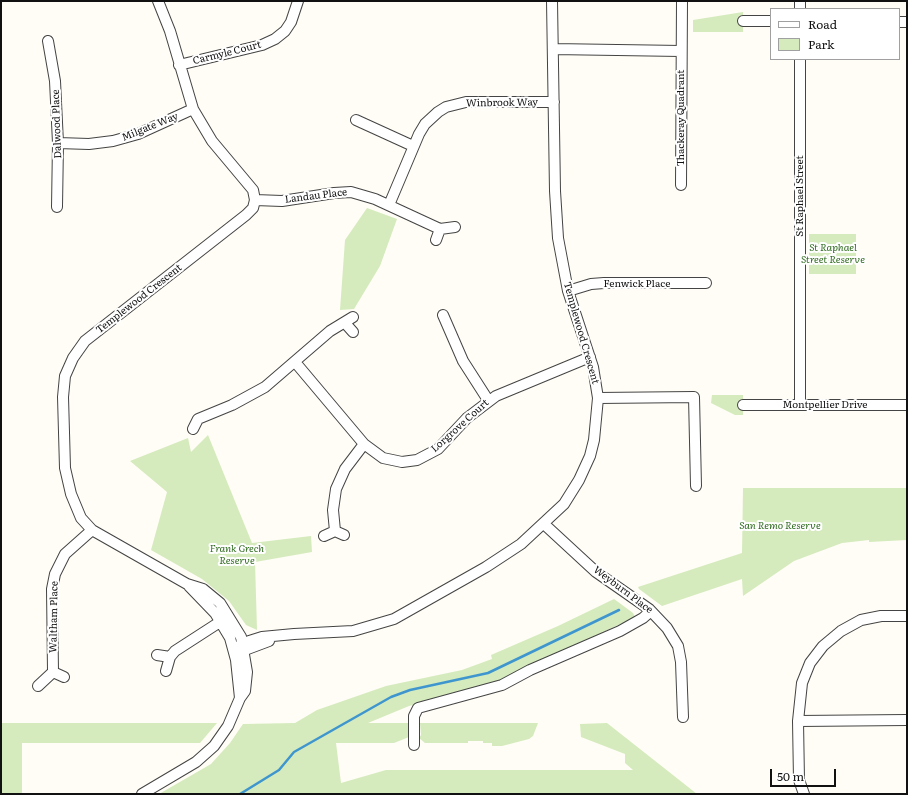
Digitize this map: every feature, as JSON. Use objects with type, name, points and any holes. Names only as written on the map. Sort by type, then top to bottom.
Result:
[{"type":"street","points":[[158,1],[170,31],[193,109],[212,140],[253,190],[255,200]]},
{"type":"street","name":"Carmyle Court","points":[[179,65],[262,45],[275,39],[285,31],[292,22],[298,1]]},
{"type":"street","name":"Templewood Crescent","points":[[255,200],[253,208],[246,215],[85,341],[73,358],[66,376],[64,397],[65,468],[71,494],[81,518],[92,530],[187,584],[225,619],[241,648],[262,638],[294,634],[344,632],[388,622],[510,552],[544,524],[564,504],[580,480],[590,456],[594,440],[598,398],[590,357],[568,291],[556,221],[552,1]]},
{"type":"street","name":"Thackeray Quadrant","points":[[682,1],[682,185]]},
{"type":"street","points":[[743,22],[770,21]]},
{"type":"street","name":"Dalwood Place","points":[[48,41],[55,81],[58,143],[57,207]]},
{"type":"street","points":[[553,49],[681,51]]},
{"type":"street","name":"St Raphael Street","points":[[800,60],[800,405]]},
{"type":"street","name":"Winbrook Way","points":[[389,205],[413,146],[425,124],[431,117],[453,105],[477,102],[554,102]]},
{"type":"street","name":"Milgate Way","points":[[58,143],[89,144],[113,141],[138,134],[193,109]]},
{"type":"street","points":[[356,120],[413,146]]},
{"type":"street","name":"Landau Place","points":[[255,200],[294,200],[347,192],[364,194],[440,229]]},
{"type":"street","points":[[436,240],[440,229],[455,227]]},
{"type":"street","name":"Fenwick Place","points":[[568,291],[591,284],[604,283],[706,283]]},
{"type":"street","points":[[443,315],[463,361],[488,400]]},
{"type":"street","points":[[194,429],[198,419],[254,394],[272,382],[330,331],[349,320],[353,332]]},
{"type":"street","name":"Lorgrove Court","points":[[295,362],[364,444],[377,455],[389,460],[402,462],[417,460],[443,445],[467,418],[488,400],[506,390],[590,357]]},
{"type":"street","points":[[598,398],[694,398],[696,486]]},
{"type":"street","name":"Montpellier Drive","points":[[743,405],[907,405]]},
{"type":"street","points":[[193,410],[198,419]]},
{"type":"street","points":[[324,536],[340,533],[333,510],[336,489],[345,469],[364,444]]},
{"type":"street","name":"Weyburn Place","points":[[544,524],[596,572],[651,611],[667,628],[678,646],[682,670],[683,717]]},
{"type":"street","name":"Waltham Place","points":[[53,672],[52,589],[55,574],[60,560],[65,554],[92,530]]},
{"type":"street","points":[[414,745],[414,716],[418,708],[502,686],[530,670],[638,622],[651,611]]},
{"type":"street","points":[[804,794],[799,780],[798,721],[802,683],[810,663],[823,646],[841,631],[861,620],[881,616],[907,616]]},
{"type":"street","points":[[166,671],[170,657],[175,651],[225,619]]},
{"type":"street","points":[[142,794],[196,762],[214,746],[228,726],[240,698],[241,648]]},
{"type":"street","points":[[157,655],[170,657]]},
{"type":"street","points":[[38,686],[53,672],[64,677]]},
{"type":"street","points":[[798,721],[907,720]]},
{"type":"green space","points":[[743,12],[743,32],[693,32],[693,20]]},
{"type":"green space","points":[[367,208],[397,219],[380,266],[354,309],[340,310],[345,240]]},
{"type":"green space","name":"St Raphael Street Reserve","points":[[809,234],[856,234],[856,274],[809,274]]},
{"type":"green space","points":[[712,395],[743,395],[743,415],[735,415],[711,403]]},
{"type":"green space","name":"Frank Grech Reserve","points":[[208,435],[252,543],[311,536],[312,552],[255,562],[257,630],[246,625],[229,601],[202,579],[151,550],[167,492],[130,461],[188,438],[191,452]]},
{"type":"green space","name":"San Remo Reserve","points":[[743,488],[907,488],[907,540],[869,542],[869,540],[842,543],[794,561],[743,596],[742,579],[662,606],[639,589],[638,587],[742,553]]},
{"type":"green space","points":[[614,599],[633,613],[635,617],[496,683],[409,706],[368,723],[410,723],[409,737],[394,743],[336,743],[341,783],[386,770],[633,770],[625,763],[625,754],[581,737],[580,724],[607,723],[697,794],[159,794],[211,764],[230,743],[243,724],[295,723],[317,710],[386,686],[462,670],[492,659],[491,655],[558,626]]},
{"type":"green space","points":[[1,723],[217,723],[200,743],[22,743],[22,794],[1,794]]},
{"type":"green space","points":[[420,723],[538,723],[533,736],[529,739],[502,746],[492,746],[492,743],[483,743],[483,741],[468,741],[468,743],[425,743],[419,738],[421,735]]},
{"type":"waterway","points":[[240,794],[279,770],[294,752],[391,697],[410,690],[488,673],[619,610]]}]
